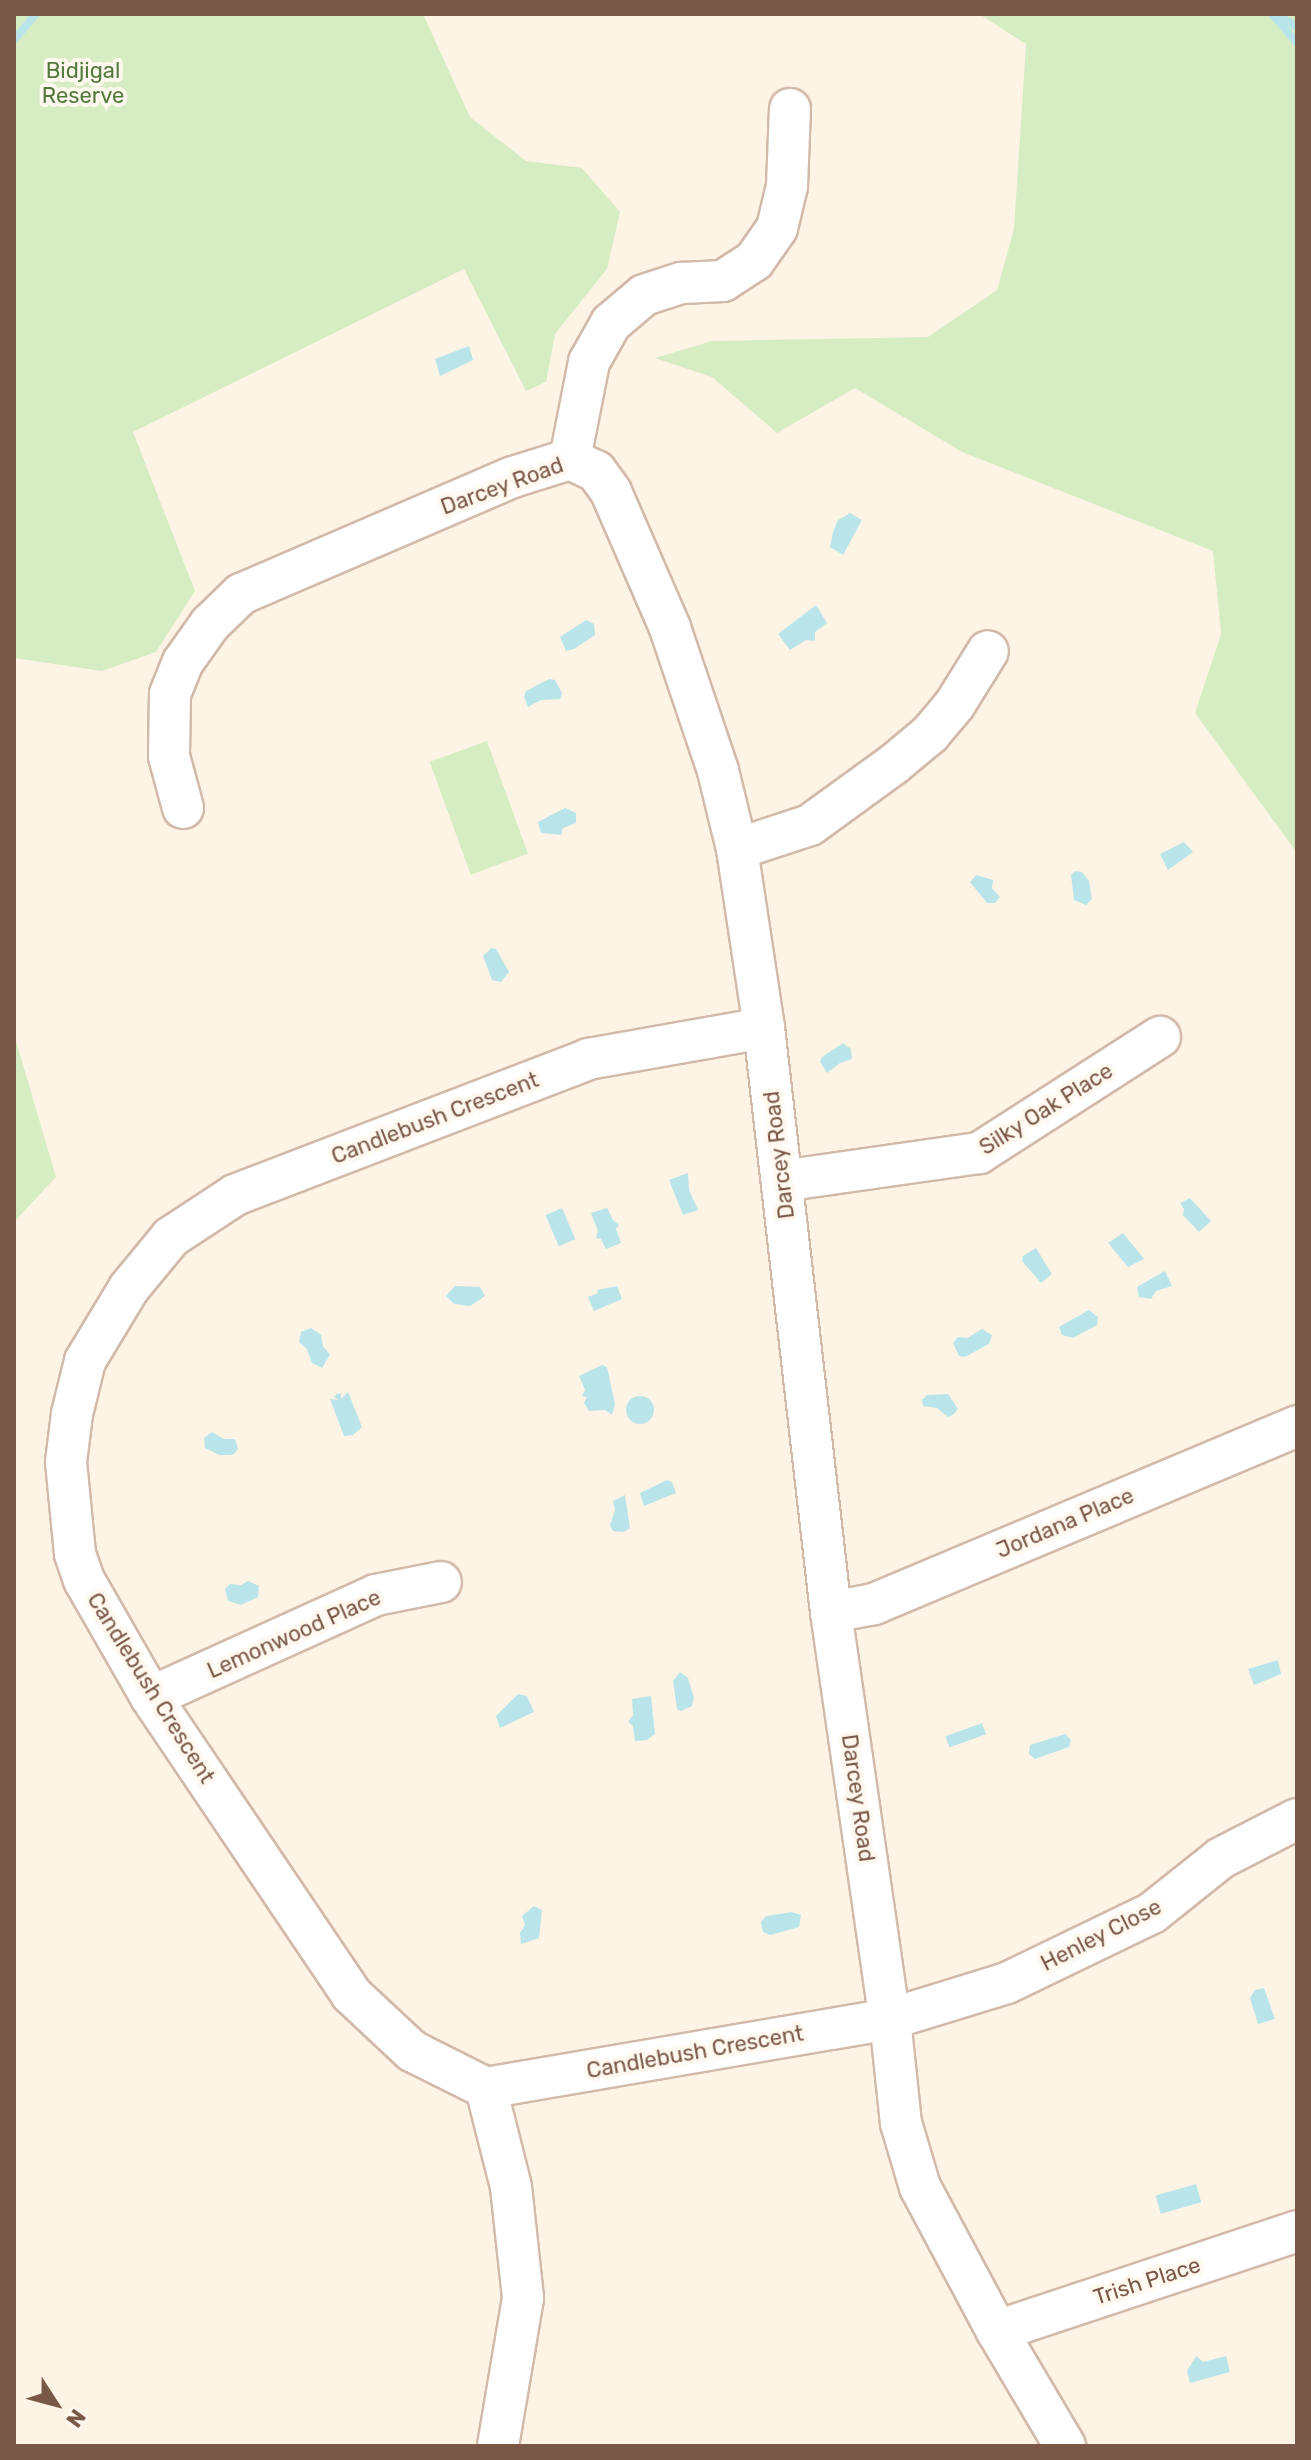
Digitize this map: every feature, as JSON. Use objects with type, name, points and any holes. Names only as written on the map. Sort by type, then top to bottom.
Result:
[{"type":"street","points":[[570,459],[589,362],[611,323],[644,295],[682,283],[723,281],[754,261],[777,228],[787,186],[790,109]]},
{"type":"street","name":"Darcey Road","points":[[183,808],[169,756],[170,694],[183,662],[210,624],[241,594],[513,477],[570,459],[596,471],[611,492],[670,628],[718,771],[737,849],[764,1028],[831,1612],[890,2019],[901,2123],[920,2187],[997,2331],[1065,2446]]},
{"type":"street","points":[[737,849],[810,825],[894,764],[930,734],[955,704],[988,651]]},
{"type":"street","name":"Candlebush Crescent","points":[[764,1028],[589,1059],[235,1195],[171,1237],[129,1288],[85,1361],[72,1414],[66,1462],[75,1554],[84,1580],[151,1697],[351,1994],[412,2051],[486,2088],[890,2019]]},
{"type":"street","name":"Silky Oak Place","points":[[782,1181],[979,1153],[1160,1037]]},
{"type":"street","name":"Jordana Place","points":[[831,1612],[874,1604],[1297,1426]]},
{"type":"street","name":"Lemonwood Place","points":[[151,1697],[376,1595],[441,1582]]},
{"type":"street","name":"Henley Close","points":[[890,2019],[1007,1983],[1152,1913],[1221,1858],[1297,1819]]},
{"type":"street","points":[[486,2088],[511,2187],[523,2298],[498,2446]]},
{"type":"street","name":"Trish Place","points":[[997,2331],[1297,2231]]},
{"type":"green space","name":"Bidjigal Reserve","points":[[14,14],[423,14],[470,117],[526,161],[582,168],[620,212],[607,269],[555,334],[546,382],[526,391],[464,269],[133,432],[195,591],[156,652],[102,671],[14,658]]},
{"type":"green space","points":[[979,14],[1297,14],[1297,853],[1195,713],[1221,634],[1213,551],[962,452],[855,388],[777,433],[712,377],[655,358],[712,341],[928,337],[997,290],[1014,229],[1026,44]]},
{"type":"green space","points":[[487,741],[528,854],[471,875],[430,762]]},
{"type":"green space","points":[[14,1034],[56,1177],[14,1222]]},
{"type":"water","points":[[469,346],[473,360],[440,376],[435,359]]},
{"type":"water","points":[[850,513],[862,520],[843,555],[830,547],[838,520]]},
{"type":"water","points":[[816,605],[827,623],[815,632],[815,641],[806,640],[790,650],[778,634]]},
{"type":"water","points":[[586,620],[594,624],[595,635],[566,651],[560,637]]},
{"type":"water","points":[[549,679],[555,680],[562,693],[560,699],[541,700],[528,707],[524,696],[526,691]]},
{"type":"water","points":[[565,808],[576,813],[576,823],[563,828],[561,835],[541,833],[538,822]]},
{"type":"water","points":[[1184,842],[1193,852],[1168,870],[1160,854]]},
{"type":"water","points":[[1075,871],[1082,872],[1089,881],[1092,899],[1086,905],[1074,900],[1071,875]]},
{"type":"water","points":[[976,875],[993,880],[992,888],[1000,897],[995,903],[987,903],[970,882]]},
{"type":"water","points":[[491,948],[496,949],[509,972],[501,982],[492,980],[483,956]]},
{"type":"water","points":[[843,1043],[851,1049],[852,1059],[827,1073],[820,1062],[822,1057]]},
{"type":"water","points":[[688,1173],[689,1190],[698,1210],[683,1215],[669,1180]]},
{"type":"water","points":[[1190,1198],[1211,1221],[1199,1232],[1183,1215],[1184,1209],[1180,1203]]},
{"type":"water","points":[[562,1208],[575,1239],[559,1246],[545,1215]]},
{"type":"water","points":[[607,1208],[619,1225],[616,1229],[621,1243],[606,1249],[601,1239],[596,1238],[598,1231],[591,1213]]},
{"type":"water","points":[[1123,1233],[1144,1259],[1128,1267],[1108,1243]]},
{"type":"water","points":[[1036,1248],[1052,1274],[1041,1283],[1022,1261],[1023,1256]]},
{"type":"water","points":[[1165,1271],[1172,1286],[1156,1291],[1151,1299],[1139,1297],[1137,1287]]},
{"type":"water","points":[[455,1286],[480,1287],[485,1296],[470,1306],[454,1304],[446,1296]]},
{"type":"water","points":[[617,1286],[622,1299],[594,1311],[588,1297],[598,1293],[597,1290]]},
{"type":"water","points":[[1089,1310],[1098,1317],[1097,1325],[1073,1338],[1062,1335],[1059,1327]]},
{"type":"water","points":[[311,1328],[321,1335],[323,1346],[330,1355],[322,1368],[312,1363],[307,1349],[299,1342],[301,1332]]},
{"type":"water","points":[[982,1329],[992,1335],[989,1344],[965,1357],[959,1356],[953,1343],[958,1337],[967,1338]]},
{"type":"water","points":[[602,1365],[607,1367],[615,1404],[612,1415],[605,1410],[589,1411],[584,1403],[587,1397],[582,1396],[585,1390],[579,1376]]},
{"type":"water","points":[[348,1392],[362,1427],[353,1435],[344,1436],[330,1399],[339,1400],[334,1397],[341,1393],[341,1399]]},
{"type":"water","points":[[948,1394],[958,1409],[953,1415],[948,1417],[937,1408],[923,1406],[922,1400],[927,1395]]},
{"type":"water","points":[[640,1396],[650,1400],[654,1410],[650,1420],[640,1424],[630,1420],[626,1410],[630,1400]]},
{"type":"water","points":[[212,1432],[224,1439],[235,1439],[238,1449],[233,1455],[219,1455],[205,1448],[204,1438]]},
{"type":"water","points":[[667,1480],[672,1482],[676,1493],[644,1506],[640,1493]]},
{"type":"water","points":[[625,1495],[630,1528],[624,1532],[613,1531],[610,1525],[615,1510],[613,1501]]},
{"type":"water","points":[[248,1581],[259,1586],[258,1597],[241,1605],[228,1601],[225,1589],[230,1584],[241,1585]]},
{"type":"water","points":[[1278,1660],[1281,1674],[1254,1685],[1248,1669]]},
{"type":"water","points":[[680,1672],[688,1678],[694,1698],[692,1706],[681,1711],[677,1709],[673,1681]]},
{"type":"water","points":[[518,1694],[527,1696],[534,1712],[500,1728],[496,1716]]},
{"type":"water","points":[[651,1696],[655,1734],[647,1740],[635,1741],[633,1726],[628,1722],[633,1715],[632,1699]]},
{"type":"water","points":[[982,1723],[986,1734],[949,1748],[945,1736]]},
{"type":"water","points":[[1065,1734],[1071,1740],[1069,1747],[1035,1759],[1029,1754],[1030,1745]]},
{"type":"water","points":[[534,1906],[542,1910],[539,1938],[521,1944],[520,1933],[525,1925],[522,1916]]},
{"type":"water","points":[[792,1912],[801,1915],[799,1927],[770,1935],[763,1932],[761,1922],[766,1916]]},
{"type":"water","points":[[1264,1988],[1275,2019],[1258,2024],[1250,1998],[1255,1990]]},
{"type":"water","points":[[1196,2184],[1201,2202],[1161,2214],[1156,2196]]},
{"type":"water","points":[[1196,2356],[1203,2362],[1226,2356],[1230,2372],[1190,2383],[1187,2371]]},
{"type":"waterway","points":[[14,40],[36,14]]},
{"type":"waterway","points":[[1272,14],[1297,43]]},
{"type":"waterway","points":[[1276,14],[1297,27]]}]
